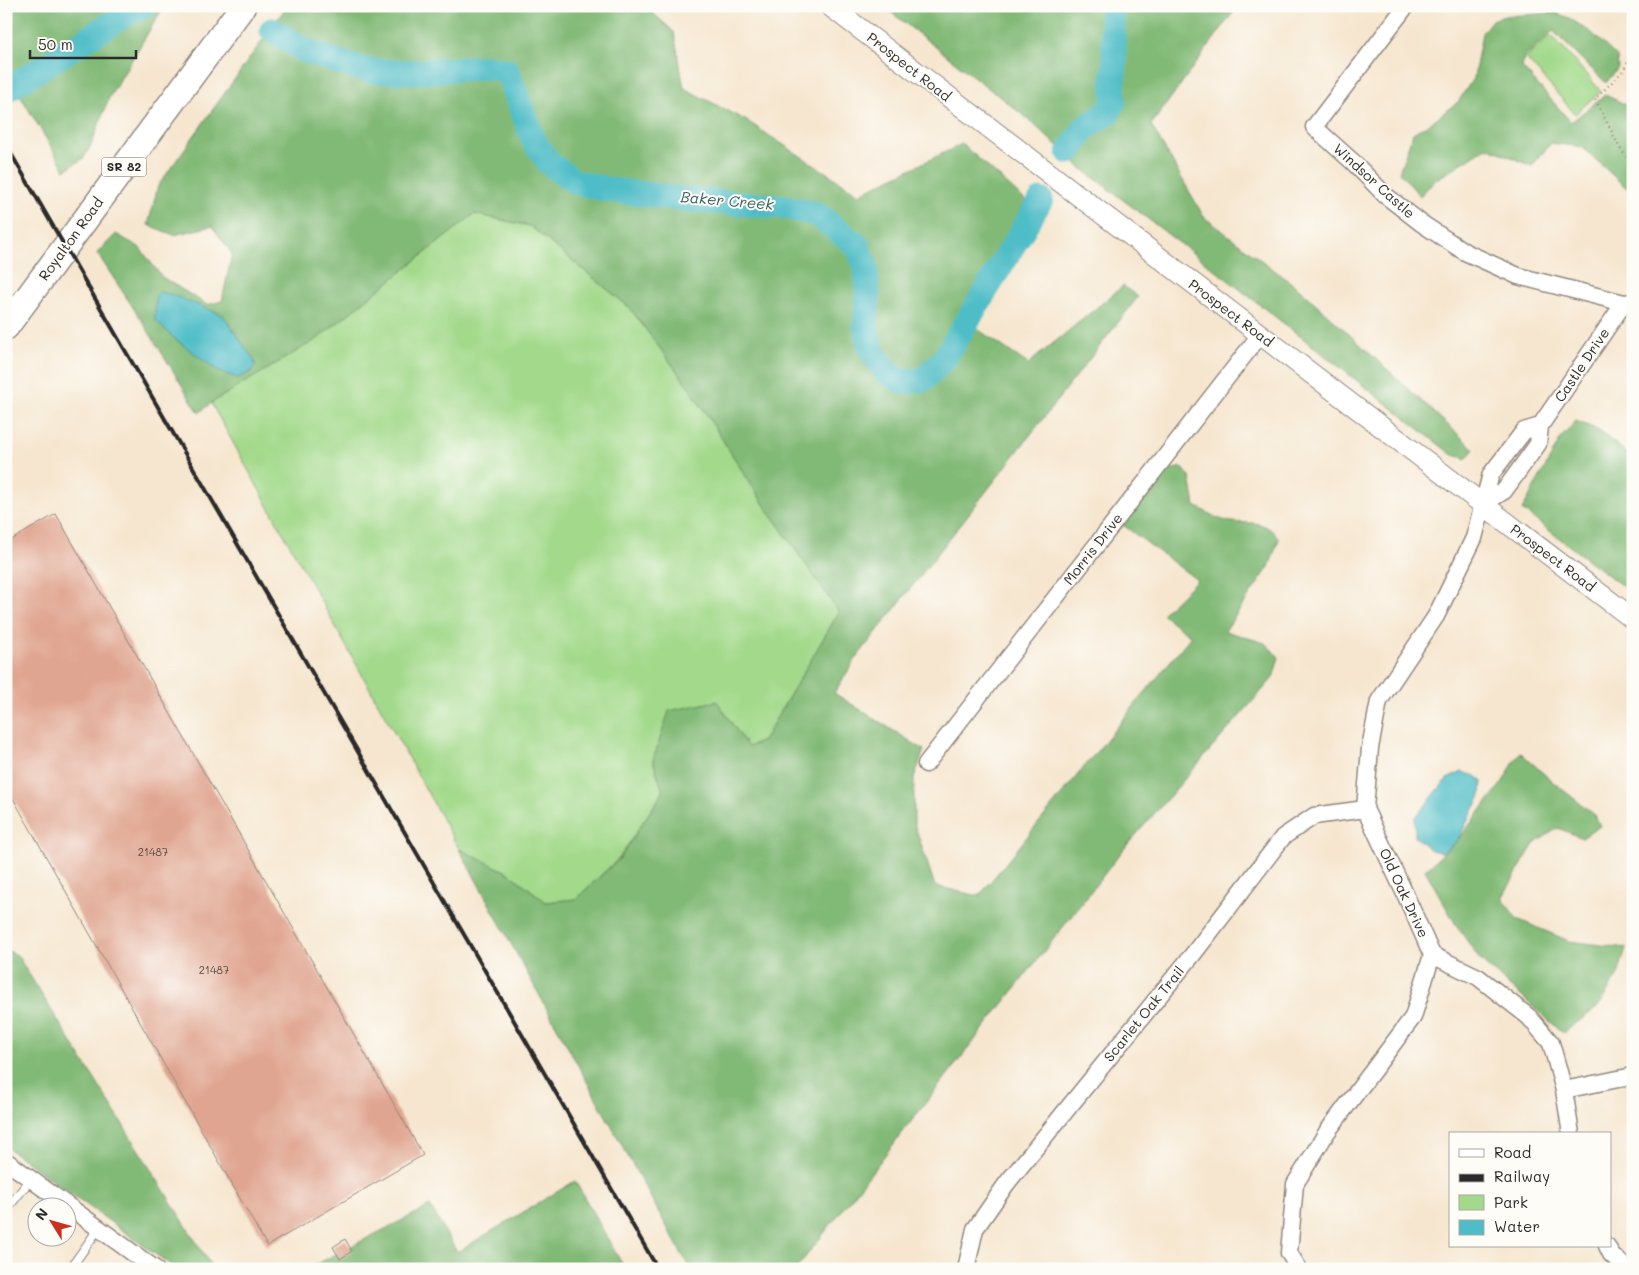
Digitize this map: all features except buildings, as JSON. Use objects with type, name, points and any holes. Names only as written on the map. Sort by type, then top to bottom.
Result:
[{"type":"main road","name":"Royalton Road","points":[[6,327],[243,6]]},
{"type":"street","name":"Prospect Road","points":[[830,6],[1633,619]]},
{"type":"street","name":"Windsor Castle","points":[[1406,6],[1314,126],[1385,195],[1421,223],[1466,252],[1518,276],[1629,303]]},
{"type":"street","name":"Castle Drive","points":[[1483,504],[1504,491],[1538,444],[1540,426],[1629,303]]},
{"type":"street","name":"Morris Drive","points":[[926,764],[1260,335]]},
{"type":"street","name":"Old Oak Drive","points":[[1299,1269],[1289,1253],[1295,1184],[1327,1132],[1413,1017],[1432,955],[1365,809],[1370,748],[1379,701],[1436,616],[1474,538],[1483,504]]},
{"type":"street","name":"Scarlet Oak Trail","points":[[966,1269],[975,1229],[1007,1183],[1283,838],[1314,816],[1365,809]]},
{"type":"street","points":[[1432,955],[1478,977],[1529,1017],[1551,1043],[1564,1090],[1571,1132]]},
{"type":"street","points":[[1564,1090],[1633,1076]]},
{"type":"street","points":[[6,1161],[155,1269]]},
{"type":"street","points":[[1608,1248],[1611,1254],[1627,1269]]},
{"type":"lane","points":[[6,1210],[30,1179]]},
{"type":"lane","points":[[70,1269],[99,1228]]},
{"type":"path","points":[[1633,54],[1622,72],[1595,99],[1621,150],[1633,164]]},
{"type":"green space","points":[[6,6],[164,6],[109,98],[92,143],[84,158],[65,170],[6,72]]},
{"type":"green space","points":[[287,6],[645,6],[674,32],[684,88],[747,121],[859,194],[962,144],[1026,201],[960,317],[1028,364],[1123,286],[1138,297],[857,657],[834,693],[924,750],[914,778],[914,823],[935,886],[979,896],[1191,636],[1162,614],[1197,580],[1123,525],[1170,470],[1182,467],[1190,477],[1195,506],[1223,520],[1260,524],[1273,532],[1279,539],[1269,567],[1225,631],[1265,643],[1279,657],[1273,678],[1127,845],[796,1269],[690,1269],[459,849],[509,873],[546,902],[576,899],[620,858],[663,792],[653,760],[669,711],[717,701],[748,747],[763,741],[839,612],[763,503],[689,387],[629,307],[530,226],[474,214],[317,339],[211,403],[199,413],[97,253],[116,234],[139,247],[162,277],[207,305],[222,301],[232,254],[212,226],[174,235],[148,225],[158,186]]},
{"type":"green space","points":[[883,6],[1238,6],[1151,125],[1204,217],[1302,291],[1474,449],[1466,459],[1451,454],[1081,168],[1028,119]]},
{"type":"green space","points":[[1556,13],[1569,18],[1592,33],[1617,57],[1618,68],[1606,83],[1553,31],[1525,57],[1521,66],[1571,122],[1605,95],[1627,105],[1633,113],[1633,194],[1582,147],[1551,143],[1532,166],[1487,147],[1434,181],[1420,196],[1399,172],[1413,133],[1458,102],[1474,77],[1482,33],[1492,20],[1505,16]]},
{"type":"green space","points":[[1551,35],[1601,91],[1575,114],[1526,58]]},
{"type":"green space","points":[[474,214],[530,226],[629,307],[689,387],[763,503],[839,612],[763,741],[748,747],[653,760],[663,792],[619,858],[576,899],[546,902],[509,873],[459,849],[211,403],[317,339]]},
{"type":"green space","points":[[1576,421],[1598,430],[1633,458],[1633,594],[1522,510],[1561,438]]},
{"type":"green space","points":[[1520,752],[1553,782],[1595,815],[1600,826],[1582,838],[1558,828],[1534,844],[1502,898],[1517,919],[1569,941],[1626,948],[1618,975],[1598,1007],[1563,1033],[1480,960],[1455,923],[1425,870],[1457,841],[1502,783]]},
{"type":"green space","points":[[6,950],[17,955],[213,1269],[176,1269],[6,1147]]},
{"type":"green space","points":[[575,1181],[625,1269],[307,1269],[430,1206],[457,1252]]},
{"type":"water","points":[[160,292],[223,315],[254,360],[255,365],[251,372],[238,378],[219,372],[174,338],[155,320],[156,296]]},
{"type":"water","points":[[1462,772],[1476,776],[1482,781],[1481,796],[1457,841],[1442,853],[1431,850],[1415,837],[1415,818],[1447,779]]},
{"type":"waterway","name":"Baker Creek","points":[[10,88],[126,14],[144,6]]},
{"type":"waterway","name":"Baker Creek","points":[[1069,152],[1085,128],[1109,112],[1114,101],[1113,79],[1115,65],[1111,6]]},
{"type":"waterway","name":"Baker Creek","points":[[272,30],[306,51],[370,71],[415,72],[487,67],[507,71],[534,141],[549,163],[575,182],[610,190],[692,200],[785,207],[816,214],[857,245],[866,267],[868,296],[865,325],[871,350],[885,371],[901,382],[923,380],[944,359],[1041,200]]},
{"type":"railway","points":[[6,145],[658,1269]]}]
